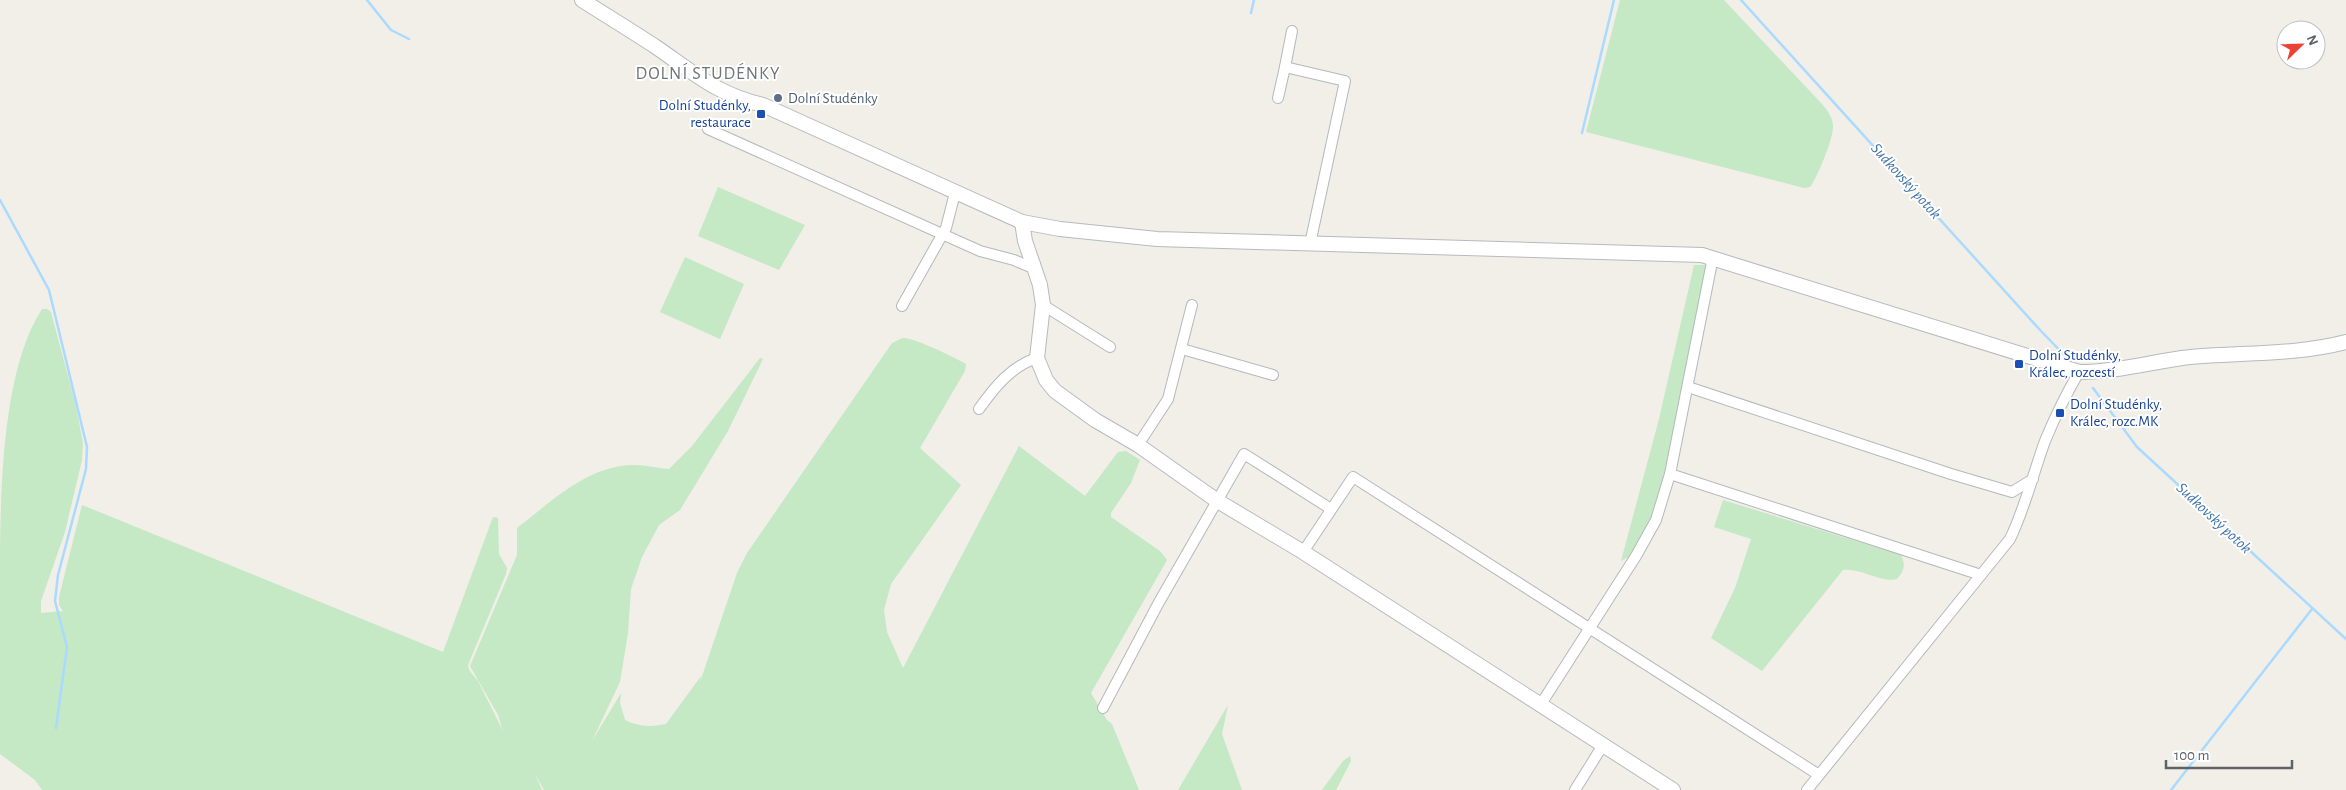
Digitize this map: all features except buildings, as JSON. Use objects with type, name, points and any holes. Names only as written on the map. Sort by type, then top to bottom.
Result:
[{"type":"street","points":[[582,0],[656,47],[717,90],[740,100],[763,106],[1022,222],[1060,229],[1158,239],[1693,253],[1713,257],[2079,372],[2096,372],[2183,358],[2282,352],[2346,342]]},
{"type":"street","points":[[1278,98],[1292,31]]},
{"type":"street","points":[[1285,67],[1344,80],[1310,244]]},
{"type":"street","points":[[708,128],[980,251],[1014,260],[1028,266],[1035,264]]},
{"type":"street","points":[[902,306],[943,235],[955,193]]},
{"type":"street","points":[[1022,222],[1025,241],[1035,264],[1043,305],[1037,358],[1046,380],[1055,390],[1095,420],[1138,445],[1216,500],[1303,552],[1673,790]]},
{"type":"street","points":[[1541,704],[1636,556],[1656,520],[1670,474],[1713,257]]},
{"type":"street","points":[[1043,305],[1110,348]]},
{"type":"street","points":[[1138,445],[1168,398],[1192,306]]},
{"type":"street","points":[[1182,349],[1273,375]]},
{"type":"street","points":[[979,409],[992,390],[1011,372],[1024,362],[1037,358]]},
{"type":"street","points":[[1807,790],[2010,539],[2021,516],[2032,479],[2060,407],[2079,372]]},
{"type":"street","points":[[1688,387],[1951,474],[2012,492],[2032,479]]},
{"type":"street","points":[[1103,708],[1216,500],[1244,454],[1331,509]]},
{"type":"street","points":[[1670,474],[1981,575]]},
{"type":"street","points":[[1303,552],[1353,477],[1818,775]]},
{"type":"street","points":[[1575,790],[1603,746]]},
{"type":"green space","points":[[1620,0],[1724,0],[1821,103],[1831,117],[1833,127],[1828,149],[1810,187],[1804,188],[1586,132]]},
{"type":"green space","points":[[718,187],[805,225],[779,270],[698,236]]},
{"type":"green space","points":[[685,257],[744,284],[720,339],[660,312]]},
{"type":"green space","points":[[1694,265],[1706,265],[1677,420],[1654,515],[1632,555],[1621,561],[1659,419]]},
{"type":"green space","points":[[42,309],[47,309],[51,312],[76,406],[83,443],[82,460],[65,532],[41,601],[41,613],[63,611],[59,605],[59,597],[82,505],[443,652],[493,517],[498,518],[499,554],[507,568],[506,574],[468,665],[503,731],[498,715],[470,666],[517,555],[517,528],[571,487],[601,471],[634,465],[669,469],[692,446],[760,358],[763,359],[728,431],[680,510],[659,525],[642,557],[631,589],[628,633],[620,682],[592,741],[621,693],[620,703],[625,720],[645,726],[666,724],[701,676],[700,682],[737,573],[747,553],[892,343],[903,338],[934,348],[966,364],[965,371],[920,448],[961,485],[891,584],[884,610],[887,632],[903,668],[1019,446],[1085,496],[1118,452],[1126,451],[1140,460],[1131,483],[1111,513],[1111,517],[1160,551],[1167,560],[1091,693],[1107,720],[1112,724],[1139,790],[544,790],[535,774],[542,790],[42,790],[35,780],[0,754],[0,583],[2,479],[10,403],[28,336]]},
{"type":"green space","points":[[1723,500],[1901,555],[1904,565],[1903,571],[1897,579],[1890,580],[1857,571],[1843,570],[1762,671],[1711,638],[1735,588],[1751,539],[1714,527]]},
{"type":"green space","points":[[1228,705],[1222,734],[1242,790],[1178,790]]},
{"type":"green space","points":[[1350,756],[1351,761],[1336,790],[1322,790],[1343,761]]},
{"type":"waterway","points":[[367,0],[391,30],[409,39]]},
{"type":"waterway","points":[[1251,13],[1254,0]]},
{"type":"waterway","points":[[1582,133],[1614,0]]},
{"type":"waterway","name":"Sudkovský potok","points":[[1741,0],[2071,362]]},
{"type":"waterway","points":[[0,200],[49,290],[87,447],[86,469],[58,575],[55,601],[67,647],[56,728]]},
{"type":"waterway","name":"Sudkovský potok","points":[[2093,388],[2137,447],[2346,639]]},
{"type":"waterway","points":[[2171,790],[2312,609]]},
{"type":"place","name":"Dolní Studénky","points":[[778,98]]},
{"type":"place","name":"Dolní Studénky, restaurace","points":[[761,114]]},
{"type":"place","name":"Dolní Studénky, Králec, rozcestí","points":[[2019,364]]},
{"type":"place","name":"Dolní Studénky, Králec, rozc.MK","points":[[2060,413]]},
{"type":"district","name":"DOLNÍ STUDÉNKY","points":[[708,74]]}]
